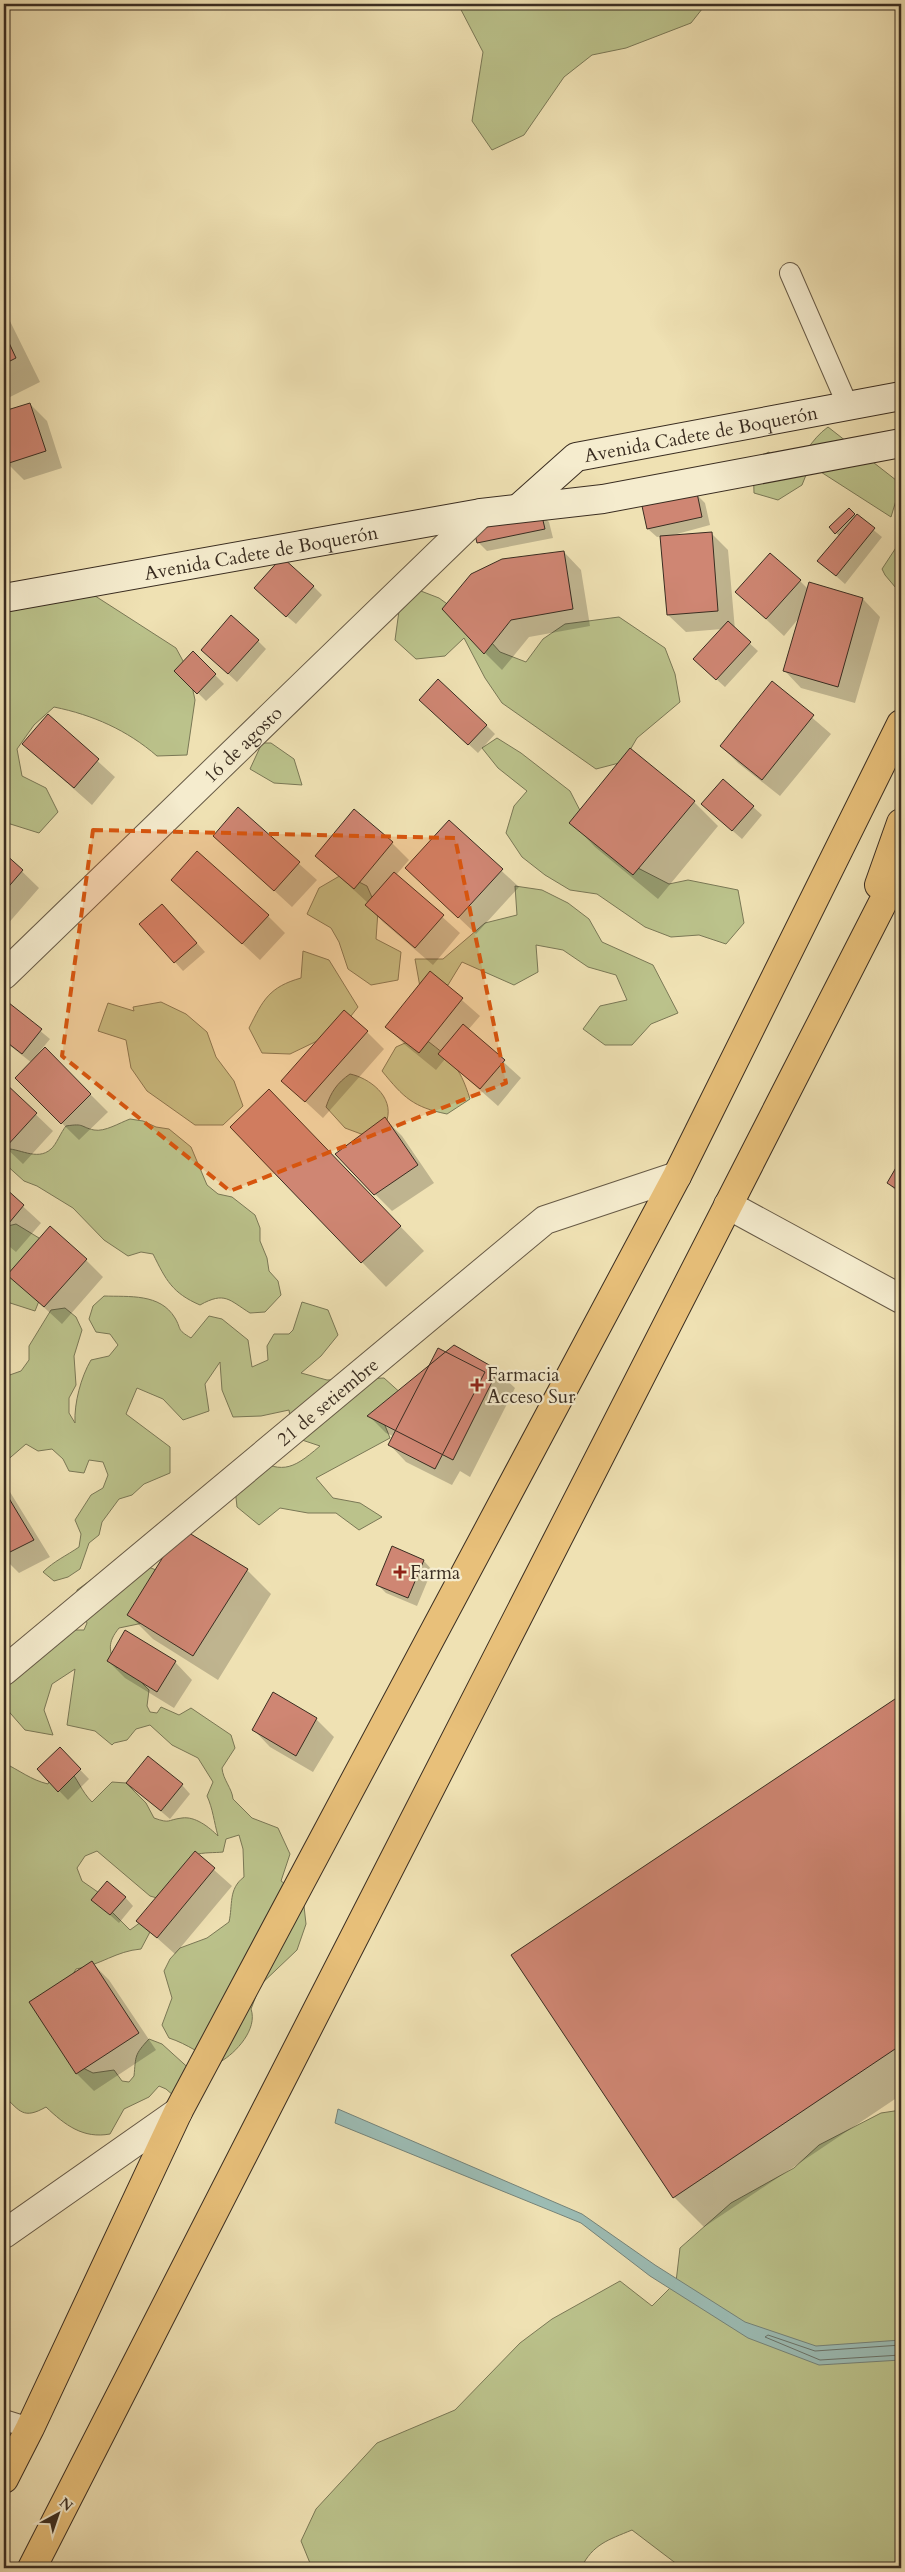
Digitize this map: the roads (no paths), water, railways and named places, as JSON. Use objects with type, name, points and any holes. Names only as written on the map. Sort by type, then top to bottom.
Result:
[{"type":"highway","points":[[4,2479],[30,2428],[178,2112],[677,1176],[901,724]]},
{"type":"highway","points":[[845,979],[901,823]]},
{"type":"highway","points":[[32,2568],[901,867]]},
{"type":"street","name":"Avenida Cadete de Boquerón","points":[[520,508],[576,457],[901,396]]},
{"type":"street","name":"Avenida Cadete de Boquerón","points":[[4,598],[481,513],[603,499],[901,443]]},
{"type":"street","name":"16 de agosto","points":[[4,975],[481,513]]},
{"type":"street","name":"21 de setiembre","points":[[4,1671],[545,1220],[677,1176]]},
{"type":"street","points":[[728,1206],[901,1299]]},
{"type":"street","points":[[4,2234],[178,2112]]},
{"type":"lane","points":[[790,273],[848,406]]},
{"type":"lane","points":[[4,2420],[30,2428]]},
{"type":"water","points":[[338,2109],[582,2214],[655,2265],[745,2322],[816,2346],[901,2340],[901,2360],[819,2365],[748,2338],[650,2276],[581,2223],[335,2123]]},
{"type":"place","name":"Farmacia Acceso Sur","points":[[477,1385]]},
{"type":"place","name":"Farma","points":[[400,1572]]}]
